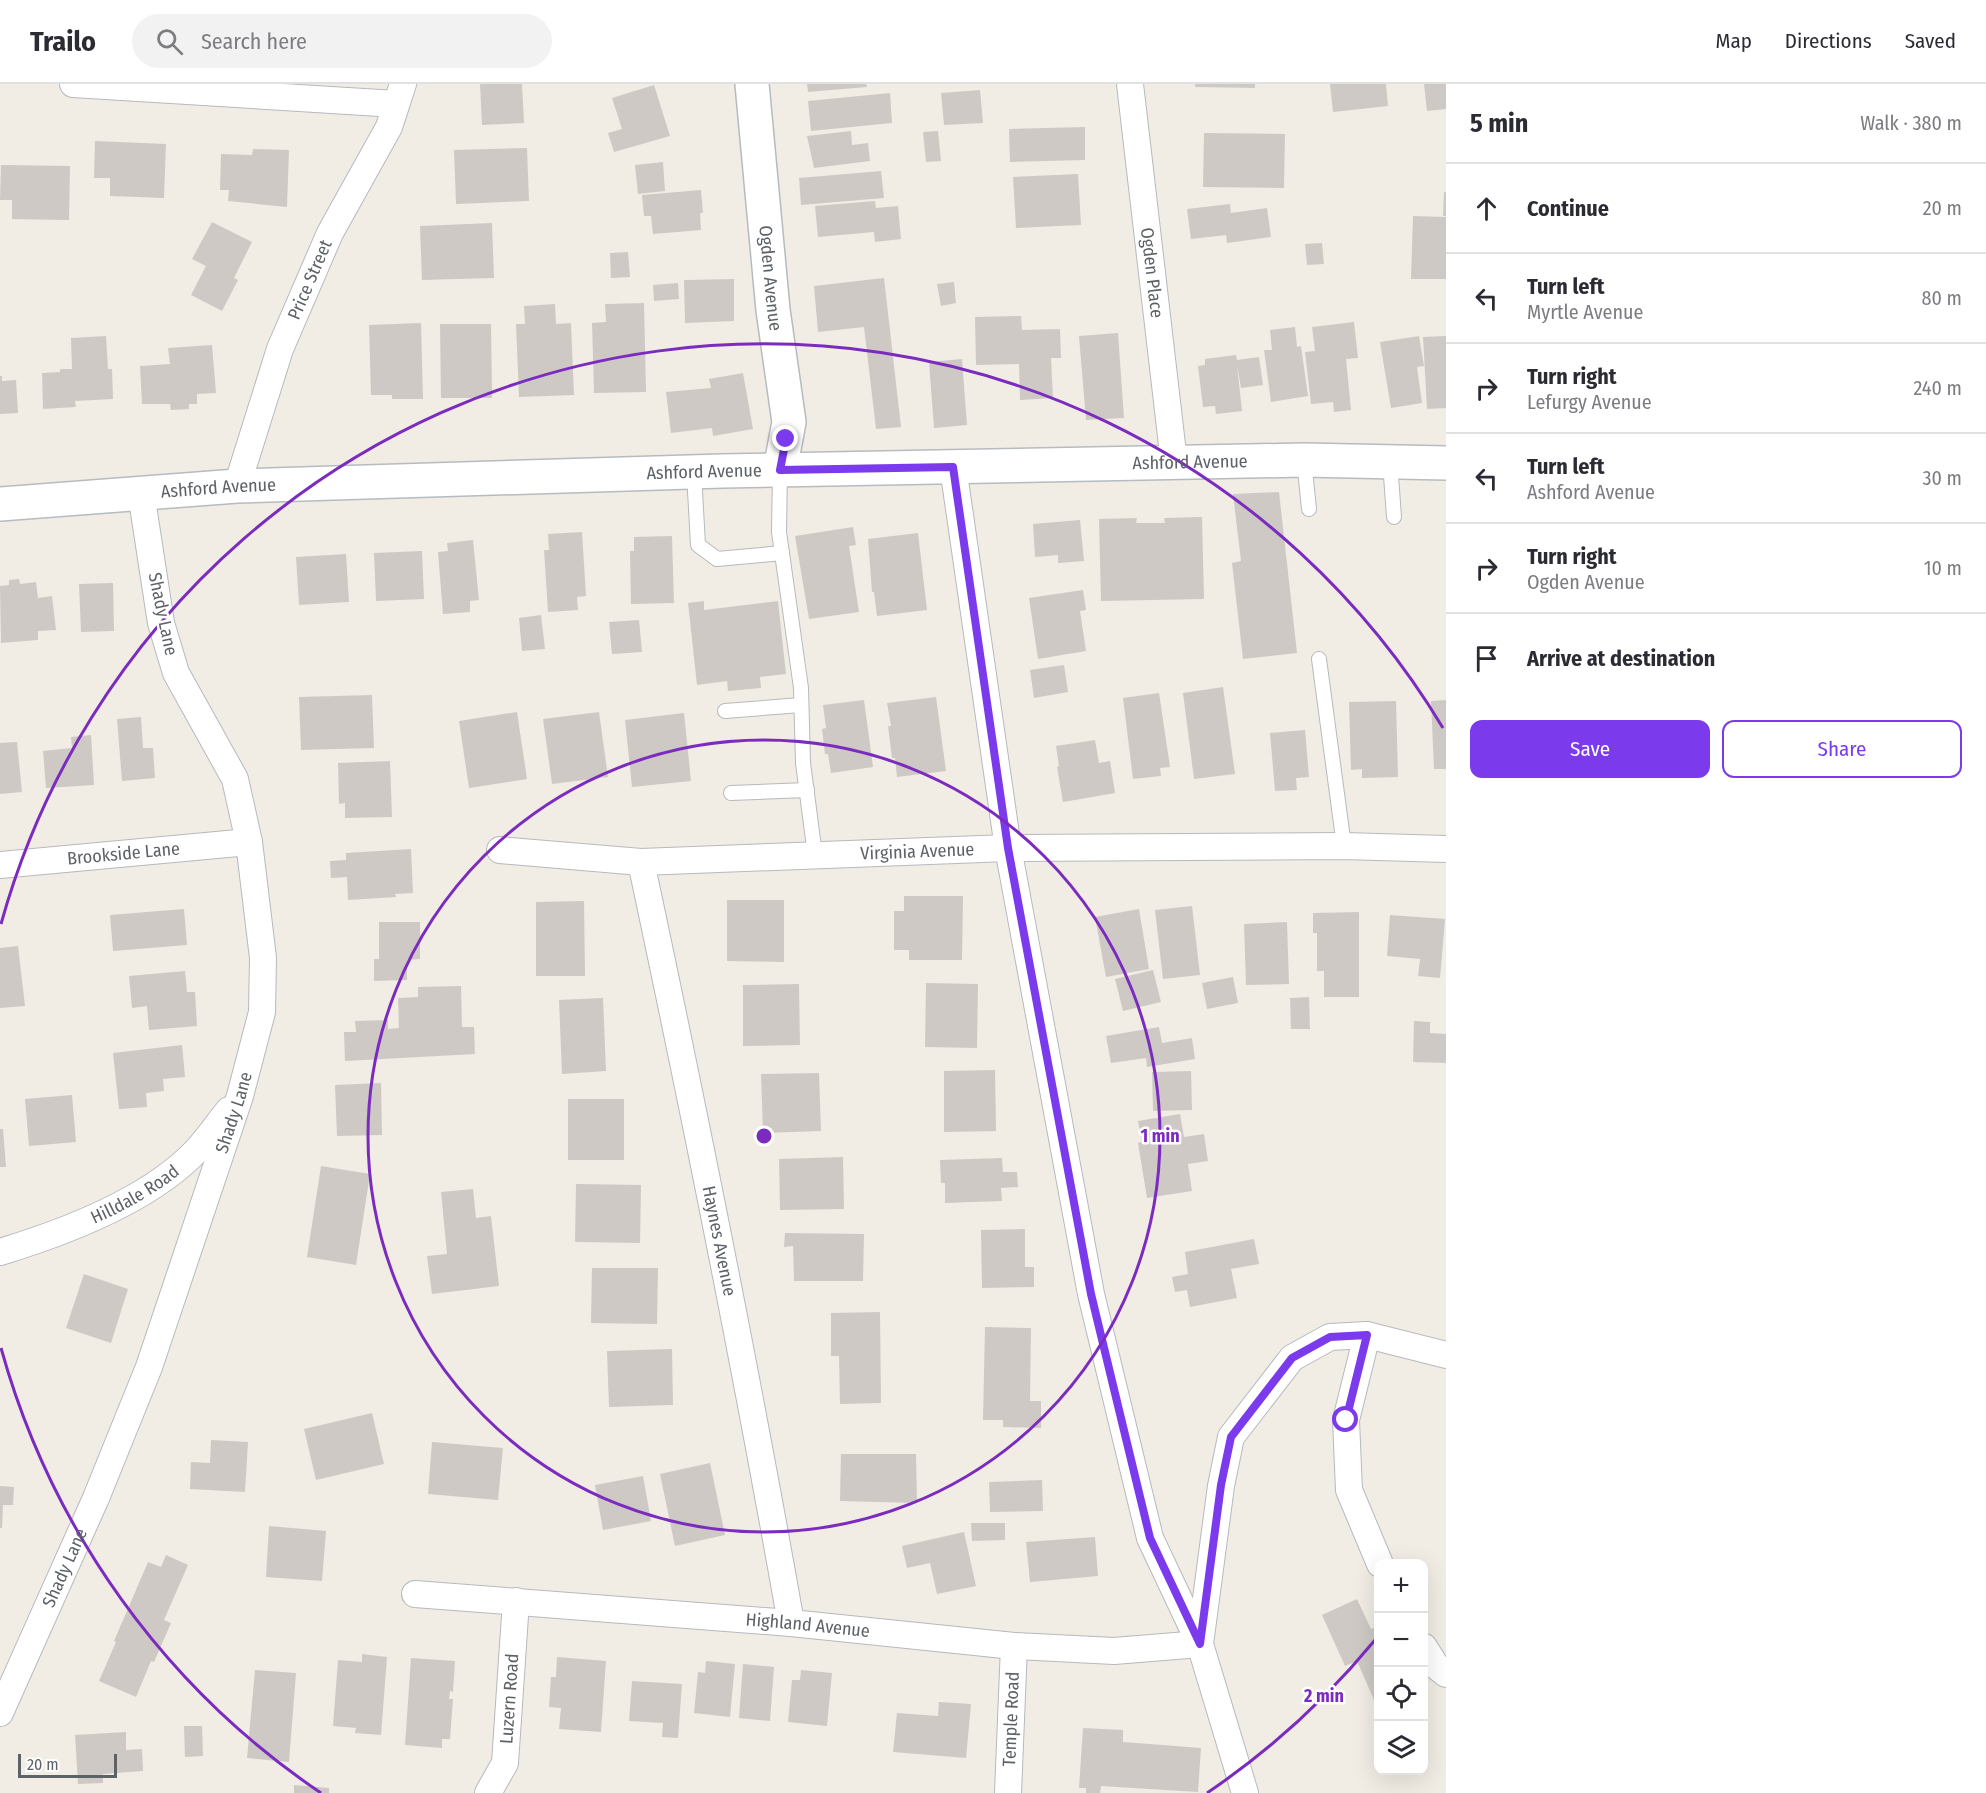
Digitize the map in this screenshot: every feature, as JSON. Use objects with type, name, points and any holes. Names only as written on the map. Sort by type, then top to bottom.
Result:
[{"type":"main road","name":"Ogden Avenue","points":[[752,84],[773,310],[789,422],[780,470]]},
{"type":"main road","name":"Ashford Avenue","points":[[0,504],[237,486],[780,470],[1304,460],[1446,463]]},
{"type":"street","points":[[73,84],[400,94]]},
{"type":"street","name":"Ogden Place","points":[[1130,84],[1174,462]]},
{"type":"street","name":"Price Street","points":[[237,486],[280,349],[330,233],[389,127],[400,94]]},
{"type":"street","points":[[953,467],[1008,848],[1096,1317],[1150,1538],[1200,1644],[1245,1793]]},
{"type":"street","name":"Shady Lane","points":[[0,1713],[96,1498],[149,1367],[240,1096],[262,1012],[263,958],[249,842],[235,779],[176,673],[161,623],[141,493]]},
{"type":"street","name":"Brookside Lane","points":[[0,865],[249,842]]},
{"type":"street","name":"Virginia Avenue","points":[[500,850],[640,862],[1008,848],[1344,846],[1446,849]]},
{"type":"street","name":"Haynes Avenue","points":[[640,862],[694,1108],[761,1450],[791,1623]]},
{"type":"street","name":"Hilldale Road","points":[[0,1252],[102,1215],[159,1182],[197,1150],[240,1096]]},
{"type":"street","points":[[1200,1644],[1221,1485],[1231,1437],[1292,1358],[1330,1337],[1367,1335],[1446,1355]]},
{"type":"street","points":[[1367,1335],[1346,1420],[1349,1490],[1378,1559]]},
{"type":"street","name":"Highland Avenue","points":[[415,1594],[791,1623],[1014,1646],[1114,1651],[1200,1644]]},
{"type":"street","name":"Luzern Road","points":[[488,1793],[505,1763],[516,1601]]},
{"type":"street","name":"Temple Road","points":[[1008,1793],[1014,1646]]},
{"type":"street","points":[[1428,1653],[1436,1666],[1446,1674]]},
{"type":"lane","points":[[1304,460],[1309,509]]},
{"type":"lane","points":[[1390,462],[1394,517]]},
{"type":"lane","points":[[780,470],[779,532],[801,705],[803,763],[814,855]]},
{"type":"lane","points":[[694,473],[698,545],[717,559],[782,552]]},
{"type":"lane","points":[[1319,659],[1344,846]]},
{"type":"lane","points":[[725,711],[801,705]]},
{"type":"lane","points":[[731,794],[807,790]]},
{"type":"building","points":[[480,84],[522,84],[524,123],[482,125]]},
{"type":"building","points":[[807,84],[866,84],[867,87],[808,92]]},
{"type":"building","points":[[1195,84],[1255,84],[1255,88],[1195,87]]},
{"type":"building","points":[[1330,84],[1386,84],[1388,106],[1333,112]]},
{"type":"building","points":[[1424,84],[1446,84],[1446,109],[1427,111]]},
{"type":"building","points":[[654,85],[670,136],[614,152],[608,133],[622,129],[612,98]]},
{"type":"building","points":[[980,90],[983,123],[944,125],[941,93]]},
{"type":"building","points":[[890,93],[892,123],[811,131],[808,101]]},
{"type":"building","points":[[1085,127],[1085,160],[1010,162],[1009,129]]},
{"type":"building","points":[[851,131],[852,145],[868,143],[870,161],[814,168],[807,136]]},
{"type":"building","points":[[938,131],[941,161],[926,162],[923,132]]},
{"type":"building","points":[[1204,133],[1285,134],[1284,188],[1203,187]]},
{"type":"building","points":[[95,141],[166,144],[164,198],[110,196],[110,178],[94,178]]},
{"type":"building","points":[[527,148],[529,201],[456,204],[454,150]]},
{"type":"building","points":[[253,149],[289,150],[287,207],[228,201],[229,190],[220,190],[221,154],[252,155]]},
{"type":"building","points":[[663,162],[665,191],[638,194],[635,165]]},
{"type":"building","points":[[1,165],[70,166],[69,220],[12,219],[12,200],[0,200]]},
{"type":"building","points":[[881,171],[884,198],[801,205],[799,178]]},
{"type":"building","points":[[1078,174],[1081,225],[1016,228],[1013,177]]},
{"type":"building","points":[[701,190],[703,213],[700,213],[701,230],[653,234],[651,216],[644,216],[642,195]]},
{"type":"building","points":[[1444,192],[1446,192],[1446,216],[1443,216]]},
{"type":"building","points":[[875,201],[876,208],[898,206],[901,239],[875,242],[874,232],[818,237],[815,206]]},
{"type":"building","points":[[1230,204],[1231,213],[1267,208],[1271,237],[1227,243],[1226,235],[1191,239],[1187,209]]},
{"type":"building","points":[[1413,216],[1446,217],[1446,279],[1411,279]]},
{"type":"building","points":[[212,222],[252,242],[234,278],[238,280],[222,311],[191,295],[206,266],[192,259]]},
{"type":"building","points":[[492,223],[494,278],[422,280],[420,226]]},
{"type":"building","points":[[1322,243],[1324,264],[1307,265],[1305,244]]},
{"type":"building","points":[[628,252],[630,277],[611,278],[610,253]]},
{"type":"building","points":[[884,278],[901,427],[876,429],[864,327],[818,332],[814,286]]},
{"type":"building","points":[[734,279],[734,321],[685,323],[684,280]]},
{"type":"building","points":[[954,282],[956,303],[941,306],[937,284]]},
{"type":"building","points":[[678,283],[679,299],[654,301],[653,285]]},
{"type":"building","points":[[644,303],[646,392],[594,393],[592,323],[606,322],[605,304]]},
{"type":"building","points":[[555,304],[556,324],[571,323],[574,395],[519,397],[516,324],[525,324],[524,306]]},
{"type":"building","points":[[1021,316],[1022,330],[1060,329],[1061,358],[1051,358],[1053,398],[1020,400],[1019,364],[976,365],[975,317]]},
{"type":"building","points":[[1354,322],[1358,358],[1346,359],[1351,410],[1334,412],[1333,402],[1311,404],[1305,352],[1315,351],[1312,327]]},
{"type":"building","points":[[421,323],[423,399],[392,399],[392,395],[371,395],[369,325]]},
{"type":"building","points":[[440,324],[491,324],[492,398],[441,398]]},
{"type":"building","points":[[1295,327],[1297,347],[1301,346],[1308,396],[1271,402],[1264,350],[1272,350],[1270,330]]},
{"type":"building","points":[[1118,333],[1124,418],[1086,420],[1079,336]]},
{"type":"building","points":[[106,336],[108,369],[112,369],[113,399],[75,401],[76,407],[43,409],[42,373],[72,369],[71,338]]},
{"type":"building","points":[[1419,336],[1424,366],[1417,367],[1422,403],[1391,408],[1380,342]]},
{"type":"building","points":[[1446,336],[1446,408],[1427,409],[1423,337]]},
{"type":"building","points":[[212,345],[216,393],[197,394],[197,404],[189,404],[189,409],[171,410],[170,404],[142,404],[140,366],[170,364],[168,348]]},
{"type":"building","points":[[1236,355],[1237,360],[1259,357],[1263,385],[1241,388],[1237,365],[1242,411],[1216,414],[1215,406],[1203,407],[1198,366],[1205,365],[1205,359]]},
{"type":"building","points":[[962,359],[967,425],[934,428],[929,362]]},
{"type":"building","points":[[743,373],[753,429],[713,436],[712,428],[671,433],[666,392],[711,388],[709,379]]},
{"type":"building","points":[[0,376],[2,376],[2,381],[16,380],[18,413],[0,414]]},
{"type":"building","points":[[1279,492],[1297,653],[1243,659],[1232,563],[1241,561],[1233,494]]},
{"type":"building","points":[[1202,517],[1204,599],[1101,601],[1099,519],[1137,518],[1136,523],[1165,523],[1164,518]]},
{"type":"building","points":[[1080,520],[1084,561],[1058,563],[1058,555],[1035,557],[1033,524]]},
{"type":"building","points":[[853,527],[856,545],[849,546],[859,612],[809,619],[795,536]]},
{"type":"building","points":[[582,532],[586,596],[577,597],[578,610],[548,612],[544,550],[549,550],[548,534]]},
{"type":"building","points":[[918,533],[927,610],[877,616],[874,592],[872,592],[868,539]]},
{"type":"building","points":[[672,536],[674,603],[631,604],[630,551],[634,551],[634,537]]},
{"type":"building","points":[[473,540],[479,600],[470,601],[470,612],[443,614],[438,552],[448,551],[447,543]]},
{"type":"building","points":[[422,551],[424,599],[376,601],[374,553]]},
{"type":"building","points":[[346,554],[349,602],[299,605],[296,557]]},
{"type":"building","points":[[19,579],[20,584],[36,582],[38,598],[52,596],[56,630],[38,631],[38,640],[1,643],[0,586],[9,585],[9,580]]},
{"type":"building","points":[[113,583],[114,631],[81,632],[79,584]]},
{"type":"building","points":[[1083,590],[1086,610],[1080,611],[1086,651],[1038,659],[1029,598]]},
{"type":"building","points":[[704,601],[704,610],[778,601],[786,674],[760,677],[761,688],[728,691],[727,681],[697,685],[688,603]]},
{"type":"building","points":[[541,615],[545,649],[522,651],[519,618]]},
{"type":"building","points":[[639,620],[642,652],[612,654],[609,622]]},
{"type":"building","points":[[1064,665],[1068,692],[1034,698],[1030,670]]},
{"type":"building","points":[[1223,687],[1235,774],[1194,779],[1183,693]]},
{"type":"building","points":[[1159,693],[1170,767],[1160,768],[1161,776],[1133,779],[1123,698]]},
{"type":"building","points":[[372,695],[374,748],[301,750],[299,697]]},
{"type":"building","points":[[936,697],[946,771],[897,777],[895,758],[892,758],[888,726],[891,726],[887,703]]},
{"type":"building","points":[[864,700],[873,767],[831,773],[828,754],[825,754],[822,729],[826,728],[823,705]]},
{"type":"building","points":[[1446,700],[1446,769],[1434,769],[1431,701]]},
{"type":"building","points":[[1396,701],[1398,777],[1362,778],[1362,769],[1351,770],[1349,702]]},
{"type":"building","points":[[517,712],[527,779],[469,788],[459,721]]},
{"type":"building","points":[[599,712],[608,777],[552,784],[543,719]]},
{"type":"building","points":[[684,713],[691,781],[632,787],[625,720]]},
{"type":"building","points":[[141,717],[143,748],[153,748],[155,778],[122,781],[117,719]]},
{"type":"building","points":[[1305,730],[1309,777],[1296,778],[1297,790],[1275,791],[1270,733]]},
{"type":"building","points":[[91,735],[94,785],[46,788],[43,751],[72,748],[71,737]]},
{"type":"building","points":[[1095,740],[1099,763],[1110,761],[1115,793],[1063,802],[1056,746]]},
{"type":"building","points":[[17,742],[22,792],[0,794],[0,743]]},
{"type":"building","points":[[390,761],[392,817],[345,818],[345,803],[339,804],[338,763]]},
{"type":"building","points":[[411,849],[413,893],[395,894],[396,897],[348,900],[347,877],[331,878],[330,861],[346,860],[346,853]]},
{"type":"building","points":[[904,896],[963,896],[962,960],[909,960],[909,950],[894,950],[894,911],[904,911]]},
{"type":"building","points":[[727,900],[784,900],[784,962],[727,961]]},
{"type":"building","points":[[584,901],[585,976],[536,976],[536,902]]},
{"type":"building","points":[[1192,906],[1200,975],[1163,979],[1155,910]]},
{"type":"building","points":[[184,909],[187,945],[113,951],[110,915]]},
{"type":"building","points":[[1139,909],[1149,969],[1106,977],[1095,917]]},
{"type":"building","points":[[1359,912],[1359,997],[1324,997],[1324,971],[1317,971],[1317,933],[1313,933],[1313,913]]},
{"type":"building","points":[[1390,915],[1445,919],[1440,978],[1418,976],[1420,959],[1387,956]]},
{"type":"building","points":[[379,922],[420,922],[420,959],[407,960],[407,980],[374,981],[374,959],[379,959]]},
{"type":"building","points":[[1287,922],[1289,984],[1246,985],[1244,924]]},
{"type":"building","points":[[18,946],[25,1006],[0,1008],[0,948]]},
{"type":"building","points":[[1153,970],[1161,1002],[1123,1011],[1115,979]]},
{"type":"building","points":[[185,971],[187,992],[195,992],[197,1026],[149,1030],[147,1006],[132,1008],[129,976]]},
{"type":"building","points":[[1233,977],[1238,1003],[1207,1009],[1202,983]]},
{"type":"building","points":[[926,983],[978,984],[977,1048],[925,1047]]},
{"type":"building","points":[[799,984],[800,1045],[743,1046],[743,985]]},
{"type":"building","points":[[461,986],[462,1027],[474,1027],[475,1054],[345,1061],[344,1032],[356,1032],[355,1021],[388,1020],[388,1029],[399,1028],[398,998],[418,997],[418,987]]},
{"type":"building","points":[[1309,997],[1310,1029],[1291,1029],[1290,998]]},
{"type":"building","points":[[603,998],[606,1071],[562,1074],[559,1000]]},
{"type":"building","points":[[1414,1021],[1430,1022],[1430,1033],[1446,1034],[1446,1063],[1413,1062]]},
{"type":"building","points":[[1159,1027],[1162,1043],[1192,1038],[1195,1059],[1147,1067],[1146,1058],[1111,1063],[1106,1036]]},
{"type":"building","points":[[182,1045],[185,1077],[163,1079],[164,1091],[146,1093],[147,1107],[119,1109],[113,1053]]},
{"type":"building","points":[[995,1070],[996,1131],[944,1132],[944,1071]]},
{"type":"building","points":[[1191,1071],[1192,1110],[1153,1111],[1152,1072]]},
{"type":"building","points":[[819,1073],[821,1131],[763,1133],[761,1074]]},
{"type":"building","points":[[381,1083],[382,1135],[337,1136],[335,1085]]},
{"type":"building","points":[[72,1095],[76,1142],[29,1146],[25,1099]]},
{"type":"building","points":[[568,1099],[624,1099],[624,1160],[568,1160]]},
{"type":"building","points":[[1180,1114],[1184,1137],[1204,1134],[1208,1161],[1188,1164],[1192,1191],[1147,1198],[1138,1143],[1142,1142],[1138,1121]]},
{"type":"building","points":[[0,1129],[3,1129],[6,1167],[0,1167]]},
{"type":"building","points":[[843,1157],[844,1209],[780,1210],[779,1159]]},
{"type":"building","points":[[1002,1158],[1003,1172],[1017,1172],[1018,1187],[1001,1188],[1002,1201],[945,1203],[945,1183],[941,1183],[940,1160]]},
{"type":"building","points":[[321,1166],[370,1174],[356,1265],[307,1257]]},
{"type":"building","points":[[576,1184],[641,1185],[640,1243],[575,1242]]},
{"type":"building","points":[[473,1189],[476,1218],[491,1216],[499,1286],[432,1294],[427,1256],[447,1254],[441,1192]]},
{"type":"building","points":[[1025,1229],[1025,1267],[1034,1267],[1034,1287],[982,1288],[981,1230]]},
{"type":"building","points":[[785,1233],[864,1234],[863,1281],[794,1281],[793,1246],[784,1247]]},
{"type":"building","points":[[1254,1239],[1259,1264],[1231,1269],[1237,1298],[1190,1307],[1187,1290],[1175,1292],[1172,1277],[1188,1274],[1185,1252]]},
{"type":"building","points":[[592,1268],[658,1268],[657,1324],[591,1323]]},
{"type":"building","points":[[84,1274],[128,1289],[111,1343],[66,1328]]},
{"type":"building","points":[[880,1312],[881,1403],[840,1404],[839,1356],[831,1356],[831,1313]]},
{"type":"building","points":[[985,1327],[1031,1328],[1030,1401],[1041,1401],[1041,1428],[1003,1427],[1003,1420],[983,1420]]},
{"type":"building","points":[[672,1349],[673,1405],[609,1407],[607,1351]]},
{"type":"building","points":[[372,1413],[384,1464],[316,1480],[304,1429]]},
{"type":"building","points":[[211,1440],[248,1442],[245,1492],[190,1489],[191,1462],[210,1463]]},
{"type":"building","points":[[432,1442],[503,1448],[498,1500],[428,1494]]},
{"type":"building","points":[[841,1454],[916,1454],[917,1503],[840,1501]]},
{"type":"building","points":[[710,1463],[725,1535],[675,1546],[660,1474]]},
{"type":"building","points":[[643,1476],[651,1521],[603,1530],[595,1485]]},
{"type":"building","points":[[1042,1480],[1043,1511],[990,1512],[989,1482]]},
{"type":"building","points":[[0,1486],[14,1487],[13,1505],[3,1505],[2,1528],[0,1528]]},
{"type":"building","points":[[971,1523],[1005,1523],[1005,1540],[972,1541]]},
{"type":"building","points":[[269,1526],[326,1531],[322,1581],[266,1577]]},
{"type":"building","points":[[964,1532],[976,1586],[937,1594],[930,1563],[907,1568],[902,1546]]},
{"type":"building","points":[[1095,1537],[1098,1576],[1030,1582],[1026,1542]]},
{"type":"building","points":[[166,1555],[188,1565],[164,1620],[171,1623],[154,1662],[151,1661],[136,1697],[99,1681],[148,1562],[161,1567]]},
{"type":"building","points":[[1357,1599],[1371,1629],[1374,1628],[1374,1700],[1357,1661],[1345,1666],[1322,1615]]},
{"type":"building","points":[[362,1654],[387,1657],[381,1735],[355,1733],[356,1728],[333,1726],[338,1660],[362,1662]]},
{"type":"building","points":[[557,1657],[606,1661],[601,1732],[559,1729],[561,1708],[549,1707],[551,1677],[556,1677]]},
{"type":"building","points":[[411,1658],[455,1661],[453,1692],[450,1691],[449,1699],[453,1699],[450,1739],[442,1739],[442,1748],[405,1745]]},
{"type":"building","points":[[706,1661],[735,1664],[730,1717],[694,1713],[698,1672],[705,1673]]},
{"type":"building","points":[[743,1664],[774,1667],[770,1721],[739,1718]]},
{"type":"building","points":[[255,1670],[296,1673],[289,1762],[247,1758]]},
{"type":"building","points":[[801,1670],[832,1673],[827,1726],[788,1722],[792,1680],[800,1680]]},
{"type":"building","points":[[632,1681],[682,1684],[678,1738],[662,1737],[663,1723],[629,1721]]},
{"type":"building","points":[[939,1702],[971,1704],[966,1758],[893,1752],[897,1713],[938,1716]]},
{"type":"building","points":[[184,1726],[202,1726],[203,1756],[185,1757]]},
{"type":"building","points":[[1083,1728],[1123,1730],[1123,1742],[1201,1748],[1198,1792],[1101,1786],[1100,1793],[1086,1793],[1086,1788],[1079,1788]]},
{"type":"building","points":[[126,1732],[126,1750],[142,1749],[143,1771],[103,1774],[103,1783],[78,1784],[75,1735]]},
{"type":"building","points":[[294,1785],[329,1788],[329,1793],[294,1793]]},
{"type":"route","points":[[786,439],[780,470],[953,467],[1008,848],[1091,1294],[1150,1538],[1200,1644],[1221,1485],[1231,1437],[1292,1358],[1330,1337],[1367,1335],[1346,1420]]}]
